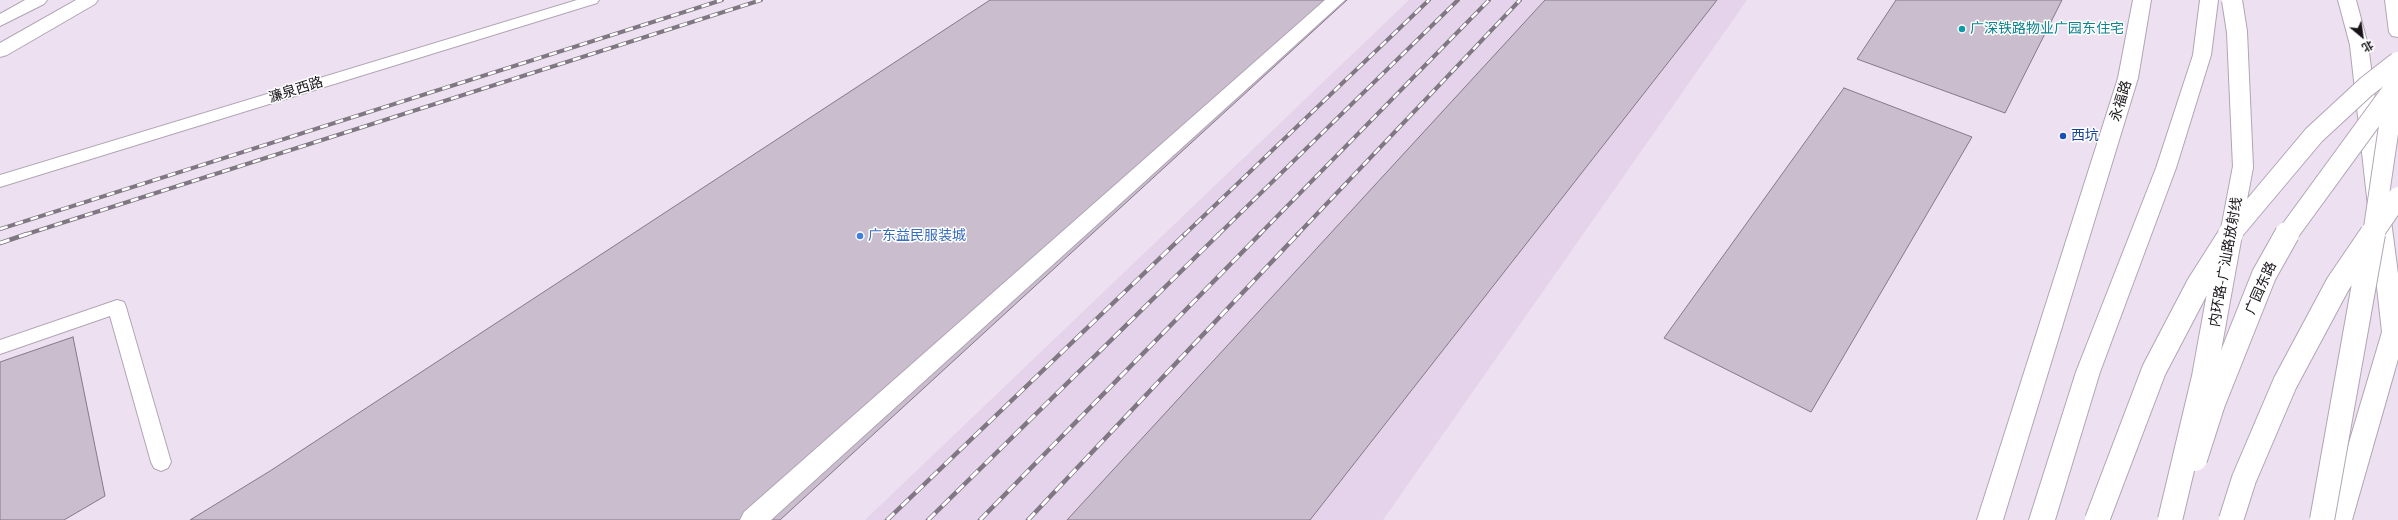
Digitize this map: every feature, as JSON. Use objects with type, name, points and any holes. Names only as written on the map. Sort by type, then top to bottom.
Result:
[{"type":"main road","points":[[0,21],[38,0]]},
{"type":"main road","points":[[0,51],[89,0]]},
{"type":"main road","points":[[753,520],[1336,0]]},
{"type":"main road","name":"永福路","points":[[1990,520],[2070,269],[2128,78],[2142,0]]},
{"type":"main road","points":[[2042,520],[2088,372],[2166,168],[2198,69],[2202,55],[2208,0]]},
{"type":"main road","name":"内环路-广汕路放射线","points":[[2170,520],[2204,377],[2243,167],[2237,32],[2232,0]]},
{"type":"main road","points":[[2339,520],[2396,328],[2359,45],[2347,0]]},
{"type":"main road","points":[[2394,0],[2398,32]]},
{"type":"main road","points":[[2097,520],[2154,370],[2198,286],[2236,226],[2314,135],[2366,87],[2398,64]]},
{"type":"main road","points":[[2322,520],[2366,281],[2393,110],[2398,64]]},
{"type":"main road","name":"广园东路","points":[[2179,520],[2199,445],[2213,403],[2264,276],[2291,228],[2398,84]]},
{"type":"main road","points":[[2231,520],[2244,479],[2285,382],[2338,284],[2398,198]]},
{"type":"lane","name":"濂泉西路","points":[[0,181],[592,0]]},
{"type":"lane","points":[[0,347],[118,307],[161,462]]},
{"type":"shaded area","points":[[1409,0],[1747,0],[1383,520],[865,520]]},
{"type":"building","name":"广东益民服装城","points":[[990,0],[1347,0],[780,520],[190,520],[270,471]]},
{"type":"building","points":[[1545,0],[1717,0],[1310,520],[1067,520]]},
{"type":"building","name":"广深铁路物业广园东住宅","points":[[1896,0],[2062,0],[2005,113],[1857,59]]},
{"type":"building","points":[[1844,88],[1972,137],[1811,412],[1664,338]]},
{"type":"building","points":[[73,337],[105,496],[64,520],[0,520],[0,362]]},
{"type":"railway","points":[[0,229],[722,0]]},
{"type":"railway","points":[[24,235],[761,0]]},
{"type":"railway","points":[[1184,235],[1429,0]]},
{"type":"railway","points":[[1218,235],[1458,0]]},
{"type":"railway","points":[[1259,235],[1489,0]]},
{"type":"railway","points":[[1297,235],[1520,0]]},
{"type":"railway","points":[[887,520],[1185,234]]},
{"type":"railway","points":[[928,520],[1219,234]]},
{"type":"railway","points":[[980,520],[1260,234]]},
{"type":"railway","points":[[1028,520],[1298,234]]},
{"type":"railway","points":[[0,243],[24,235]]},
{"type":"place","name":"广深铁路物业广园东住宅","points":[[1962,29]]},
{"type":"place","name":"西坑","points":[[2063,136]]},
{"type":"place","name":"广东益民服装城","points":[[860,236]]}]
